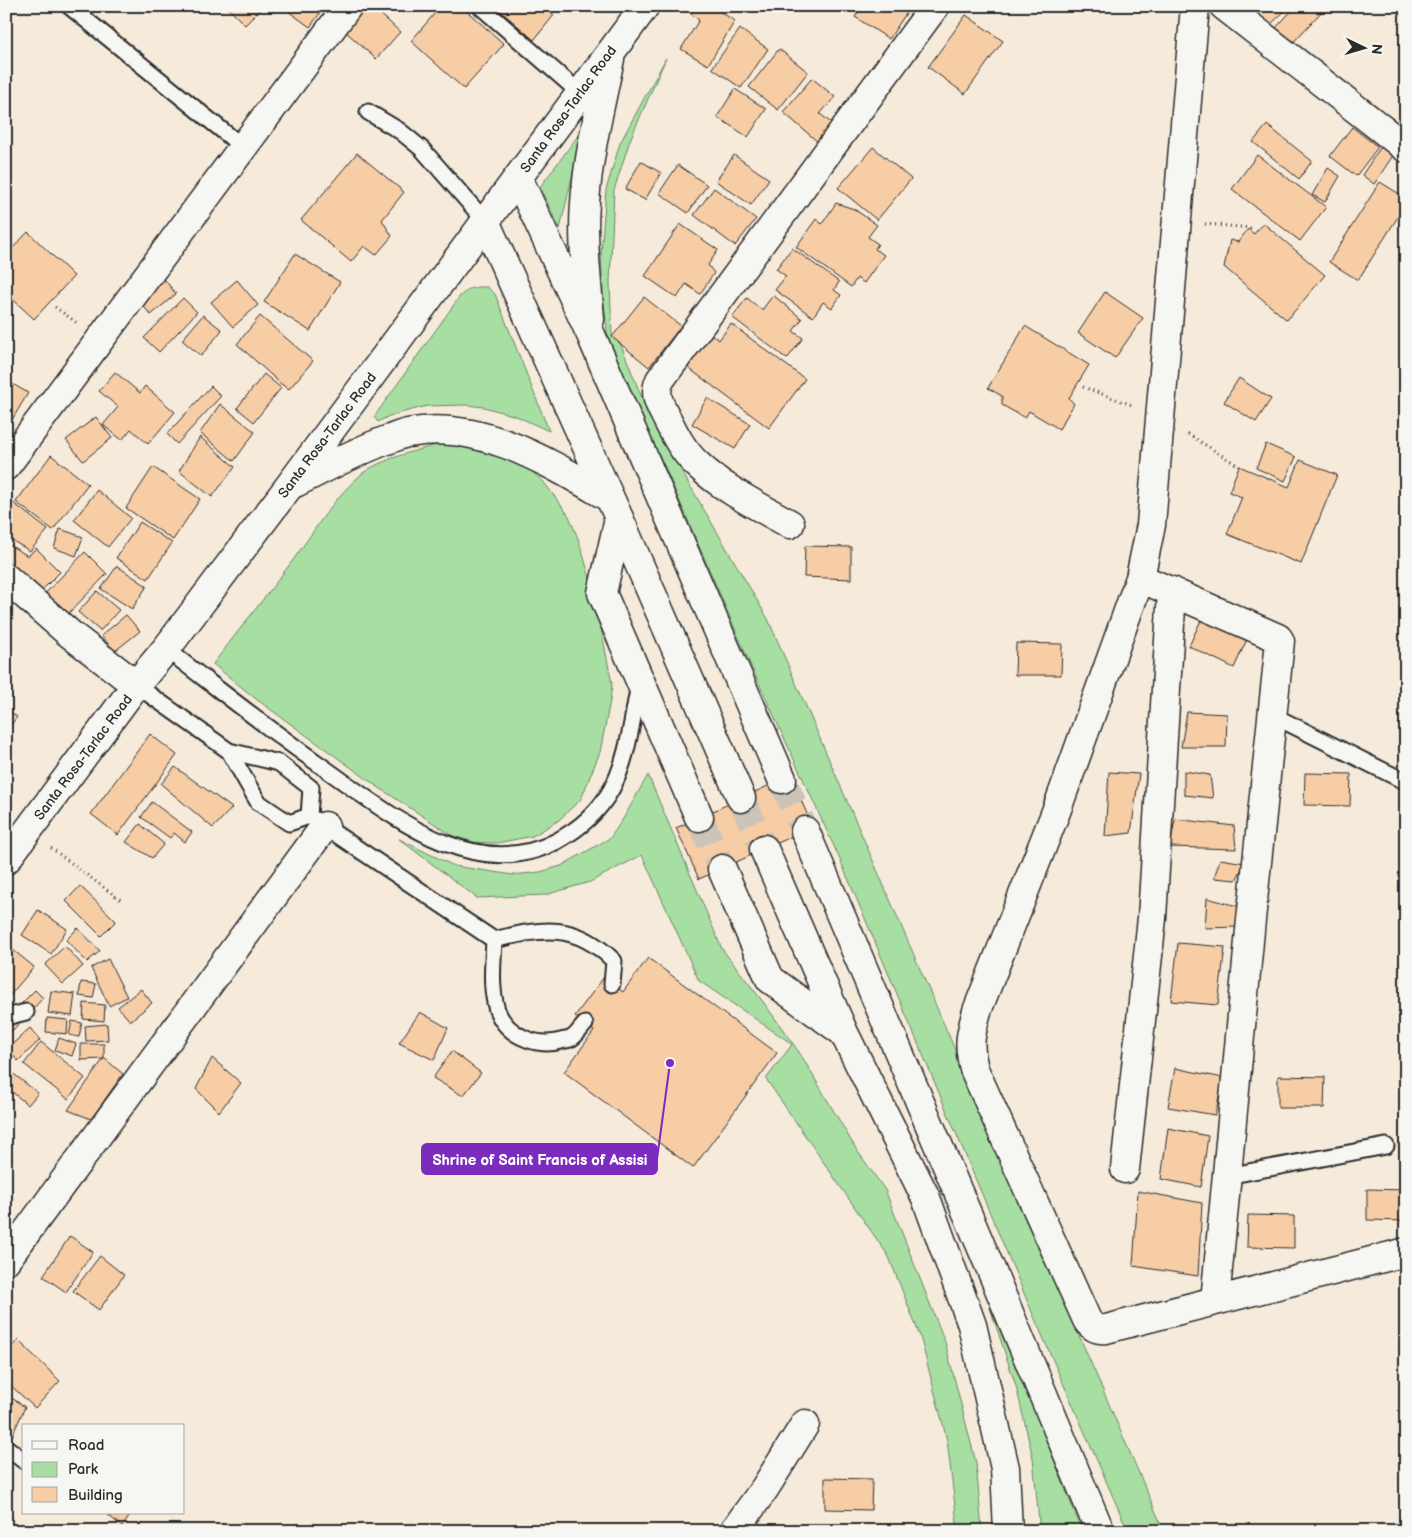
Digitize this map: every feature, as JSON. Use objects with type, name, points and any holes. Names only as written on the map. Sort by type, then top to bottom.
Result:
[{"type":"main road","points":[[6,466],[348,6]]},
{"type":"main road","name":"Santa Rosa-Tarlac Road","points":[[6,860],[136,685],[166,649],[290,486],[644,6]]},
{"type":"main road","points":[[790,524],[742,498],[696,463],[680,443],[659,403],[656,394],[657,387],[660,380],[935,6]]},
{"type":"main road","points":[[1195,6],[1151,524],[1140,578],[1057,809],[977,1011],[971,1030],[970,1049],[974,1069],[1083,1311],[1091,1326],[1099,1330],[1406,1252]]},
{"type":"main road","points":[[1224,6],[1406,148]]},
{"type":"main road","points":[[592,335],[585,251],[585,204],[594,137],[612,49]]},
{"type":"main road","points":[[518,178],[592,335],[782,779]]},
{"type":"main road","points":[[485,221],[614,508],[741,798]]},
{"type":"main road","points":[[290,486],[368,447],[408,432],[444,429],[494,440],[542,458],[614,508]]},
{"type":"main road","points":[[614,508],[602,593],[699,817]]},
{"type":"main road","points":[[6,578],[70,634],[136,685]]},
{"type":"main road","points":[[1140,578],[1278,638],[1280,641],[1215,1301]]},
{"type":"main road","points":[[1125,1169],[1152,918],[1172,592]]},
{"type":"main road","points":[[6,1260],[317,821]]},
{"type":"main road","points":[[805,831],[1100,1531]]},
{"type":"main road","points":[[764,849],[844,1033],[926,1198],[972,1325],[1005,1468],[1008,1531]]},
{"type":"main road","points":[[722,869],[770,979],[844,1033]]},
{"type":"main road","points":[[734,1531],[765,1488],[805,1424]]},
{"type":"lane","points":[[69,6],[244,148]]},
{"type":"lane","points":[[480,6],[580,94]]},
{"type":"lane","points":[[368,112],[400,131],[422,149],[485,221]]},
{"type":"lane","points":[[166,649],[295,748],[397,820],[425,835],[457,848],[491,855],[518,854],[544,848],[572,833],[595,813],[611,790],[624,755],[640,681]]},
{"type":"lane","points":[[136,685],[229,750],[279,763],[311,788],[317,821]]},
{"type":"lane","points":[[1272,715],[1406,782]]},
{"type":"lane","points":[[229,750],[258,802],[289,823],[317,821],[494,940],[530,931],[546,930],[566,932],[601,948],[614,960],[612,984]]},
{"type":"lane","points":[[494,940],[492,980],[497,1009],[504,1024],[516,1034],[534,1042],[553,1043],[571,1039],[585,1024]]},
{"type":"lane","points":[[6,1017],[26,1012]]},
{"type":"lane","points":[[1227,1176],[1386,1146]]},
{"type":"lane","points":[[6,1447],[22,1459]]},
{"type":"path","points":[[1177,222],[1251,228]]},
{"type":"path","points":[[1083,387],[1161,416],[1239,466]]},
{"type":"path","points":[[29,830],[122,901]]},
{"type":"green space","points":[[666,58],[630,140],[614,190],[610,282],[612,337],[619,340],[642,398],[686,479],[768,619],[1164,1531],[1128,1531],[1035,1319],[838,855],[751,666],[664,465],[620,377],[608,338],[603,294],[601,253],[606,190],[620,143]]},
{"type":"green space","points":[[583,129],[560,229],[540,187]]},
{"type":"green space","points":[[487,287],[495,294],[549,431],[516,416],[484,407],[466,405],[427,406],[389,416],[378,422],[374,417],[460,296],[469,289]]},
{"type":"green space","points":[[437,445],[484,450],[519,461],[543,481],[569,516],[579,541],[593,588],[612,684],[600,752],[581,799],[559,820],[533,836],[497,843],[474,842],[453,836],[378,787],[256,699],[213,664],[286,570],[327,512],[353,482],[370,468],[388,460]]},
{"type":"green space","points":[[648,775],[722,949],[801,1055],[856,1149],[885,1190],[945,1342],[976,1463],[982,1531],[958,1531],[947,1440],[920,1336],[889,1257],[766,1079],[791,1046],[791,1043],[699,981],[642,855],[590,882],[545,895],[477,898],[399,839],[454,866],[513,875],[540,872],[561,866],[610,838]]},
{"type":"green space","points":[[990,1308],[1024,1384],[1082,1531],[1040,1531],[1033,1458],[1016,1386]]},
{"type":"building","points":[[226,6],[264,6],[245,25]]},
{"type":"building","points":[[281,6],[325,6],[310,27]]},
{"type":"building","points":[[367,6],[372,6],[400,32],[376,59],[345,31]]},
{"type":"building","points":[[441,6],[461,6],[504,44],[464,89],[411,41]]},
{"type":"building","points":[[495,6],[544,6],[554,15],[534,40]]},
{"type":"building","points":[[695,6],[711,6],[735,21],[708,65],[681,49],[699,20],[691,14]]},
{"type":"building","points":[[862,6],[911,6],[889,39],[855,17]]},
{"type":"building","points":[[1249,6],[1290,6],[1269,26]]},
{"type":"building","points":[[1296,6],[1318,6],[1323,10],[1289,47],[1272,32]]},
{"type":"building","points":[[966,15],[1003,41],[965,94],[928,67]]},
{"type":"building","points":[[740,29],[768,49],[741,88],[712,68]]},
{"type":"building","points":[[779,49],[808,72],[778,110],[749,87]]},
{"type":"building","points":[[812,78],[835,97],[820,114],[834,125],[819,143],[783,112]]},
{"type":"building","points":[[735,89],[766,109],[748,137],[717,117]]},
{"type":"building","points":[[1267,125],[1312,161],[1299,179],[1253,142]]},
{"type":"building","points":[[1352,127],[1378,147],[1356,176],[1330,156]]},
{"type":"building","points":[[1382,145],[1394,154],[1374,184],[1362,175]]},
{"type":"building","points":[[873,147],[911,179],[877,220],[838,188]]},
{"type":"building","points":[[357,153],[404,192],[382,220],[392,236],[376,255],[364,246],[351,262],[301,220]]},
{"type":"building","points":[[734,155],[769,179],[751,205],[716,181]]},
{"type":"building","points":[[1257,155],[1326,207],[1300,241],[1232,189]]},
{"type":"building","points":[[641,161],[661,173],[645,200],[625,189]]},
{"type":"building","points":[[678,165],[707,185],[688,213],[659,193]]},
{"type":"building","points":[[1328,168],[1340,176],[1325,202],[1312,195]]},
{"type":"building","points":[[1380,182],[1406,198],[1406,204],[1358,280],[1329,262]]},
{"type":"building","points":[[714,188],[756,219],[735,246],[694,215]]},
{"type":"building","points":[[836,203],[854,209],[877,225],[868,237],[878,244],[875,249],[884,255],[864,283],[857,278],[851,287],[796,247],[816,219],[822,224]]},
{"type":"building","points":[[1263,223],[1325,275],[1287,320],[1224,267],[1230,240],[1238,242],[1248,229],[1254,234]]},
{"type":"building","points":[[680,224],[718,250],[708,265],[714,273],[700,294],[686,284],[677,298],[645,276]]},
{"type":"building","points":[[28,232],[74,276],[34,319],[6,293],[6,255]]},
{"type":"building","points":[[792,248],[839,282],[834,290],[841,295],[832,308],[823,302],[813,317],[775,290],[786,276],[776,269]]},
{"type":"building","points":[[295,254],[340,282],[310,331],[264,302]]},
{"type":"building","points":[[165,280],[176,294],[151,315],[139,301]]},
{"type":"building","points":[[237,280],[258,305],[233,327],[211,302]]},
{"type":"building","points":[[1105,292],[1143,318],[1115,358],[1078,333]]},
{"type":"building","points":[[773,295],[802,319],[793,331],[803,338],[787,359],[732,317],[747,298],[762,310]]},
{"type":"building","points":[[644,297],[681,326],[649,367],[612,337]]},
{"type":"building","points":[[183,298],[197,312],[159,352],[144,338]]},
{"type":"building","points":[[203,315],[222,330],[201,356],[182,340]]},
{"type":"building","points":[[260,316],[313,361],[289,389],[237,344]]},
{"type":"building","points":[[731,324],[805,379],[769,428],[683,364],[707,331],[719,340]]},
{"type":"building","points":[[1025,326],[1089,365],[1069,398],[1074,404],[1059,429],[1029,411],[1025,418],[1002,405],[1002,396],[988,388]]},
{"type":"building","points":[[115,372],[140,393],[145,386],[175,412],[148,444],[131,429],[122,440],[103,425],[118,407],[99,391]]},
{"type":"building","points":[[264,374],[281,388],[254,422],[237,408]]},
{"type":"building","points":[[1239,378],[1271,399],[1256,422],[1224,402]]},
{"type":"building","points":[[6,380],[28,393],[6,430]]},
{"type":"building","points":[[211,386],[221,396],[177,444],[167,434]]},
{"type":"building","points":[[707,398],[750,424],[735,449],[692,424]]},
{"type":"building","points":[[220,404],[255,432],[234,461],[200,433]]},
{"type":"building","points":[[96,417],[112,438],[83,461],[66,440]]},
{"type":"building","points":[[200,437],[235,467],[212,497],[179,471]]},
{"type":"building","points":[[1266,444],[1296,457],[1285,481],[1256,468]]},
{"type":"building","points":[[51,455],[88,484],[53,530],[16,502]]},
{"type":"building","points":[[1300,460],[1337,475],[1301,564],[1227,534],[1242,497],[1229,492],[1239,466],[1289,487]]},
{"type":"building","points":[[153,467],[200,499],[173,540],[126,508]]},
{"type":"building","points":[[97,490],[131,518],[108,547],[74,520]]},
{"type":"building","points":[[6,497],[48,530],[30,551],[6,537]]},
{"type":"building","points":[[140,522],[172,543],[148,579],[116,558]]},
{"type":"building","points":[[60,529],[83,537],[76,556],[54,548]]},
{"type":"building","points":[[6,543],[28,556],[36,548],[60,572],[33,599],[6,572]]},
{"type":"building","points":[[805,546],[851,547],[851,579],[804,577]]},
{"type":"building","points":[[85,552],[107,574],[63,619],[41,598]]},
{"type":"building","points":[[117,566],[147,586],[132,609],[101,589]]},
{"type":"building","points":[[97,591],[119,610],[100,631],[78,612]]},
{"type":"building","points":[[126,615],[140,631],[115,651],[101,636]]},
{"type":"building","points":[[1203,616],[1247,639],[1234,668],[1189,646]]},
{"type":"building","points":[[1016,643],[1062,644],[1061,675],[1015,675]]},
{"type":"building","points":[[6,709],[17,717],[6,731]]},
{"type":"building","points":[[1187,712],[1227,714],[1226,747],[1181,747]]},
{"type":"building","points":[[150,734],[177,755],[118,835],[91,814]]},
{"type":"building","points":[[175,767],[232,808],[213,828],[161,784]]},
{"type":"building","points":[[1184,771],[1210,775],[1213,798],[1184,795]]},
{"type":"building","points":[[1109,772],[1139,774],[1131,833],[1105,836]]},
{"type":"building","points":[[1305,773],[1351,774],[1350,806],[1304,805]]},
{"type":"building","points":[[790,776],[813,827],[699,879],[676,828]]},
{"type":"building","points":[[152,802],[192,832],[185,842],[174,833],[170,838],[141,817]]},
{"type":"building","points":[[1175,819],[1234,826],[1236,849],[1170,847]]},
{"type":"building","points":[[140,824],[164,844],[152,858],[126,842]]},
{"type":"building","points":[[1220,859],[1245,863],[1236,880],[1214,878]]},
{"type":"building","points":[[80,886],[116,921],[101,936],[66,901]]},
{"type":"building","points":[[1207,898],[1241,907],[1237,927],[1205,928]]},
{"type":"building","points":[[38,910],[67,929],[51,954],[22,935]]},
{"type":"building","points":[[78,928],[100,951],[87,962],[66,940]]},
{"type":"building","points":[[6,936],[13,942],[6,950]]},
{"type":"building","points":[[1178,943],[1225,947],[1218,1005],[1171,1001]]},
{"type":"building","points":[[65,946],[83,966],[63,984],[45,965]]},
{"type":"building","points":[[12,949],[34,967],[6,1000],[6,956]]},
{"type":"building","points":[[648,958],[777,1053],[693,1168],[564,1072],[594,1031],[575,1016],[604,977],[623,992]]},
{"type":"building","points":[[108,959],[127,997],[109,1006],[91,968]]},
{"type":"building","points":[[81,982],[96,984],[93,998],[79,996]]},
{"type":"building","points":[[141,989],[152,1003],[130,1021],[118,1007]]},
{"type":"building","points":[[35,990],[43,998],[11,1032],[6,1027],[6,1019]]},
{"type":"building","points":[[51,991],[75,994],[72,1016],[48,1013]]},
{"type":"building","points":[[84,1003],[105,1005],[104,1021],[83,1019]]},
{"type":"building","points":[[420,1012],[448,1028],[434,1060],[399,1043]]},
{"type":"building","points":[[47,1018],[68,1020],[67,1034],[46,1032]]},
{"type":"building","points":[[72,1021],[82,1023],[79,1037],[69,1035]]},
{"type":"building","points":[[107,1024],[108,1040],[86,1041],[85,1026]]},
{"type":"building","points":[[30,1028],[40,1040],[18,1061],[7,1049]]},
{"type":"building","points":[[59,1038],[76,1044],[72,1056],[55,1050]]},
{"type":"building","points":[[41,1042],[85,1078],[68,1099],[24,1064]]},
{"type":"building","points":[[81,1044],[104,1044],[104,1059],[81,1060]]},
{"type":"building","points":[[452,1051],[481,1073],[463,1096],[433,1078]]},
{"type":"building","points":[[104,1058],[123,1074],[91,1119],[68,1110]]},
{"type":"building","points":[[212,1058],[241,1083],[219,1112],[196,1089]]},
{"type":"building","points":[[6,1068],[38,1093],[28,1105],[6,1087]]},
{"type":"building","points":[[1175,1068],[1223,1078],[1215,1115],[1168,1107]]},
{"type":"building","points":[[1278,1076],[1325,1077],[1324,1108],[1278,1108]]},
{"type":"building","points":[[1168,1128],[1208,1136],[1201,1187],[1161,1179]]},
{"type":"building","points":[[1367,1189],[1406,1190],[1406,1221],[1367,1220]]},
{"type":"building","points":[[1138,1191],[1202,1203],[1198,1276],[1133,1266]]},
{"type":"building","points":[[1248,1215],[1294,1216],[1294,1248],[1247,1247]]},
{"type":"building","points":[[70,1236],[93,1252],[66,1292],[43,1276]]},
{"type":"building","points":[[100,1256],[124,1275],[99,1310],[73,1291]]},
{"type":"building","points":[[18,1340],[60,1381],[35,1408],[6,1381],[6,1353]]},
{"type":"building","points":[[6,1394],[25,1407],[12,1436],[6,1433]]},
{"type":"building","points":[[825,1478],[872,1479],[871,1510],[825,1509]]},
{"type":"building","points":[[107,1514],[131,1514],[122,1527]]},
{"type":"tunnel","points":[[782,779],[805,831]]},
{"type":"tunnel","points":[[741,798],[764,849]]},
{"type":"tunnel","points":[[699,817],[722,869]]},
{"type":"place","name":"Shrine of Saint Francis of Assisi","points":[[670,1063]]}]
